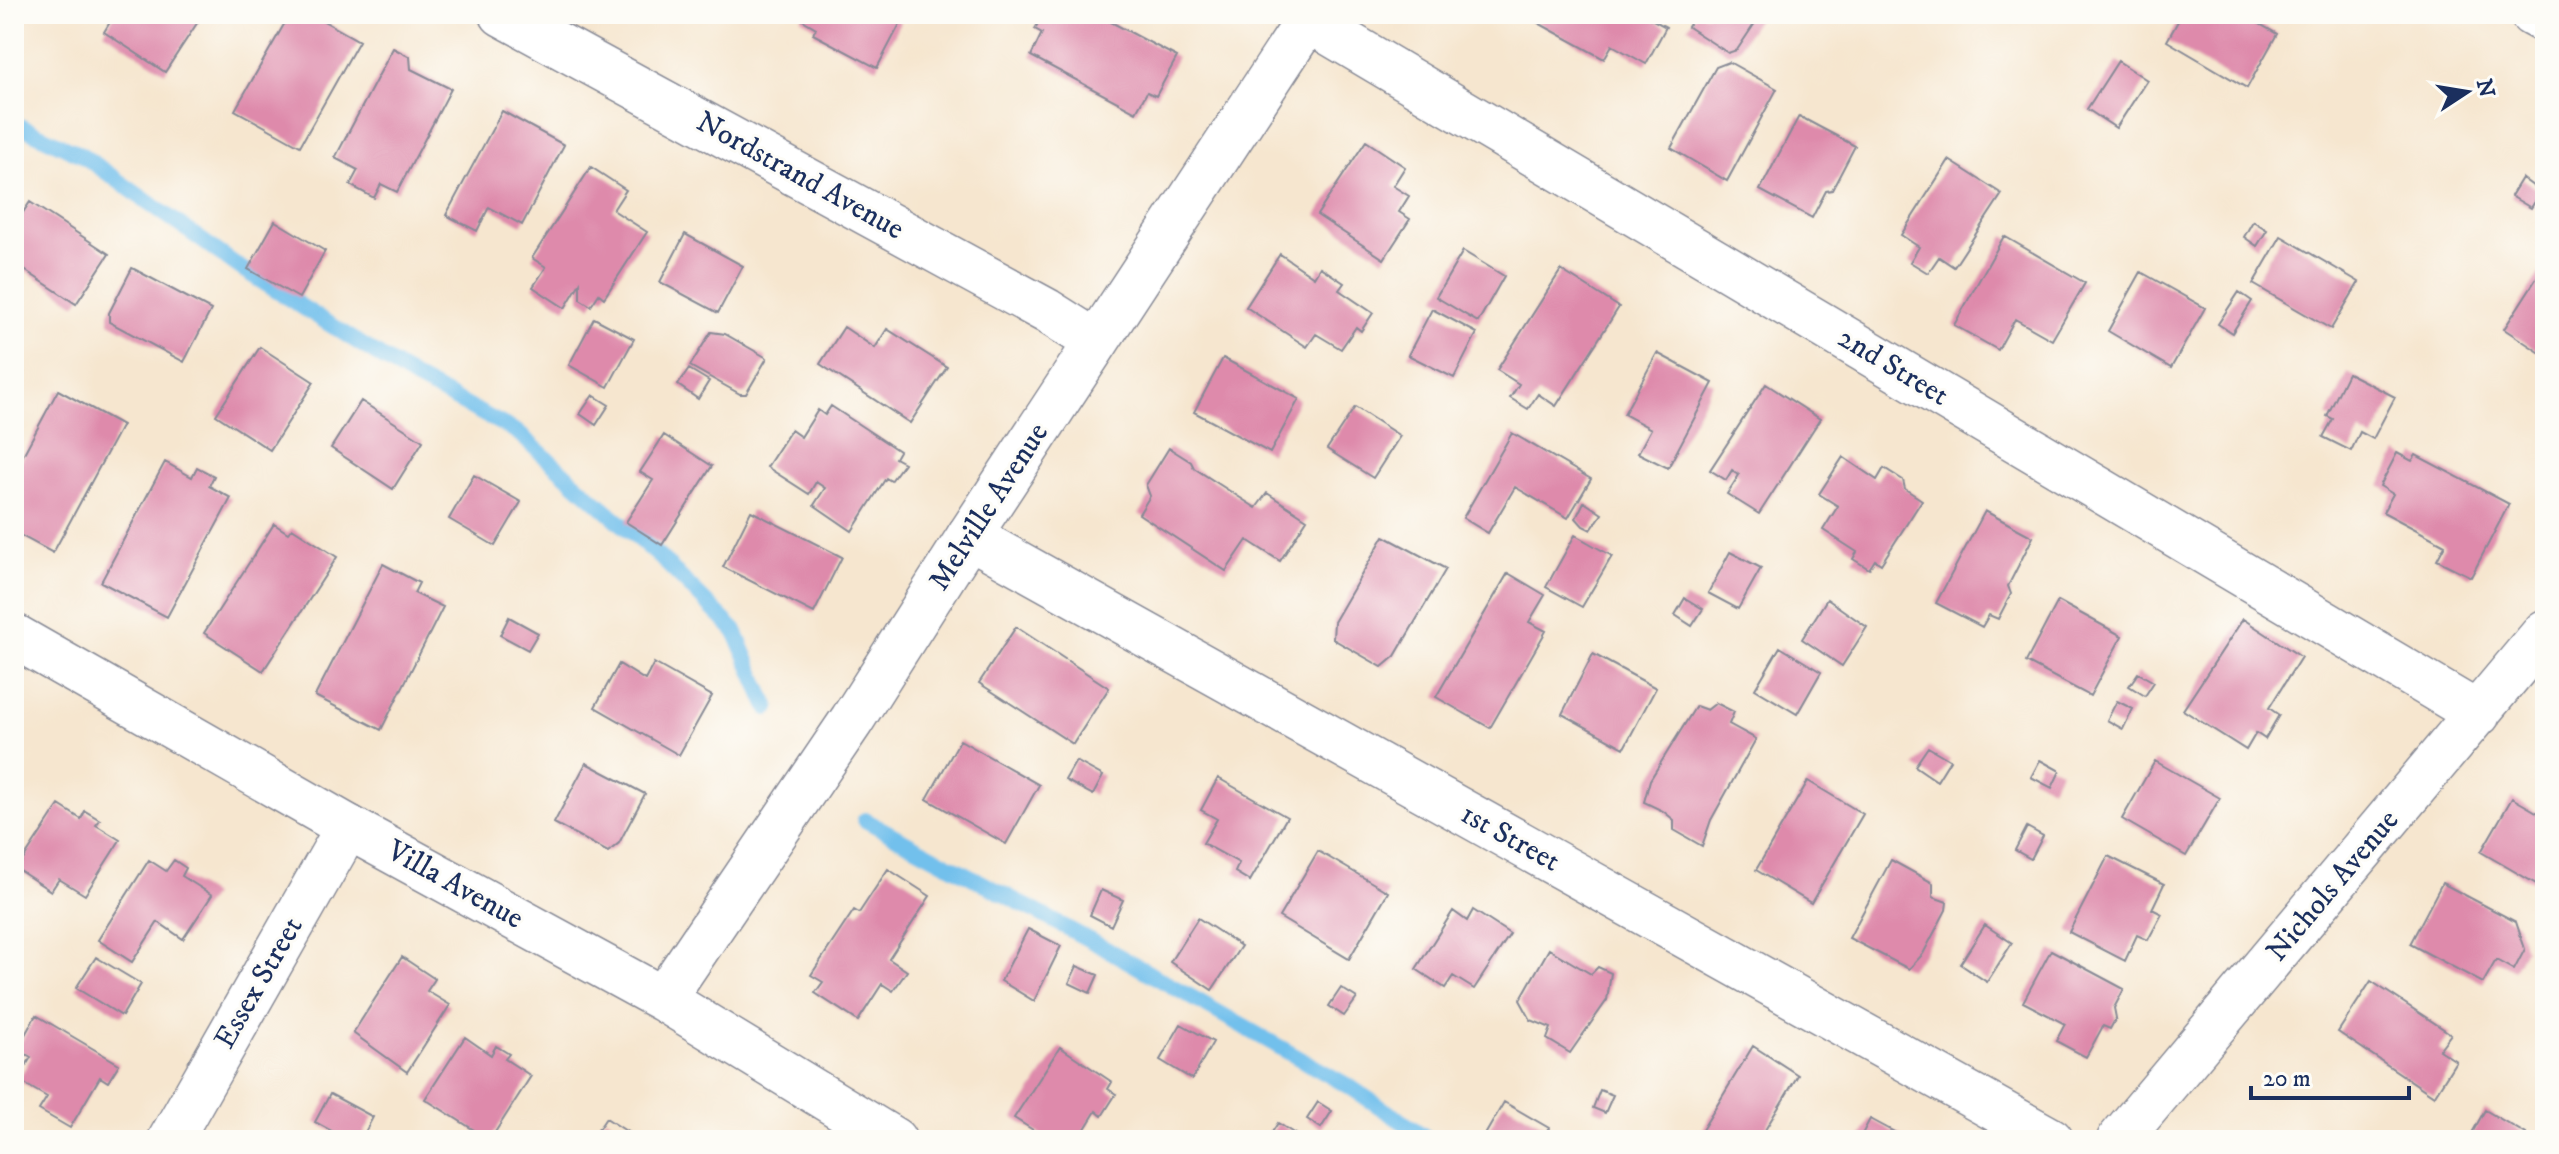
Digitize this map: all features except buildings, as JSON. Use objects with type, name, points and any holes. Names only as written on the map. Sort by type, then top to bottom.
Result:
[{"type":"street","name":"Nordstrand Avenue","points":[[502,14],[1047,311],[1096,342]]},
{"type":"street","points":[[2532,14],[2545,21]]},
{"type":"street","name":"Melville Avenue","points":[[663,999],[852,720],[969,536],[1310,17]]},
{"type":"street","name":"2nd Street","points":[[1310,17],[2478,714]]},
{"type":"street","name":"1st Street","points":[[969,536],[2051,1140]]},
{"type":"street","name":"Nichols Avenue","points":[[2119,1140],[2545,632]]},
{"type":"street","name":"Villa Avenue","points":[[14,636],[348,827],[663,999],[894,1140]]},
{"type":"street","name":"Essex Street","points":[[170,1140],[348,827]]},
{"type":"waterway","points":[[14,123],[82,155],[242,269],[416,379],[517,432],[663,560],[735,631],[768,708]]},
{"type":"waterway","points":[[865,820],[1110,951],[1350,1087],[1430,1140]]}]
